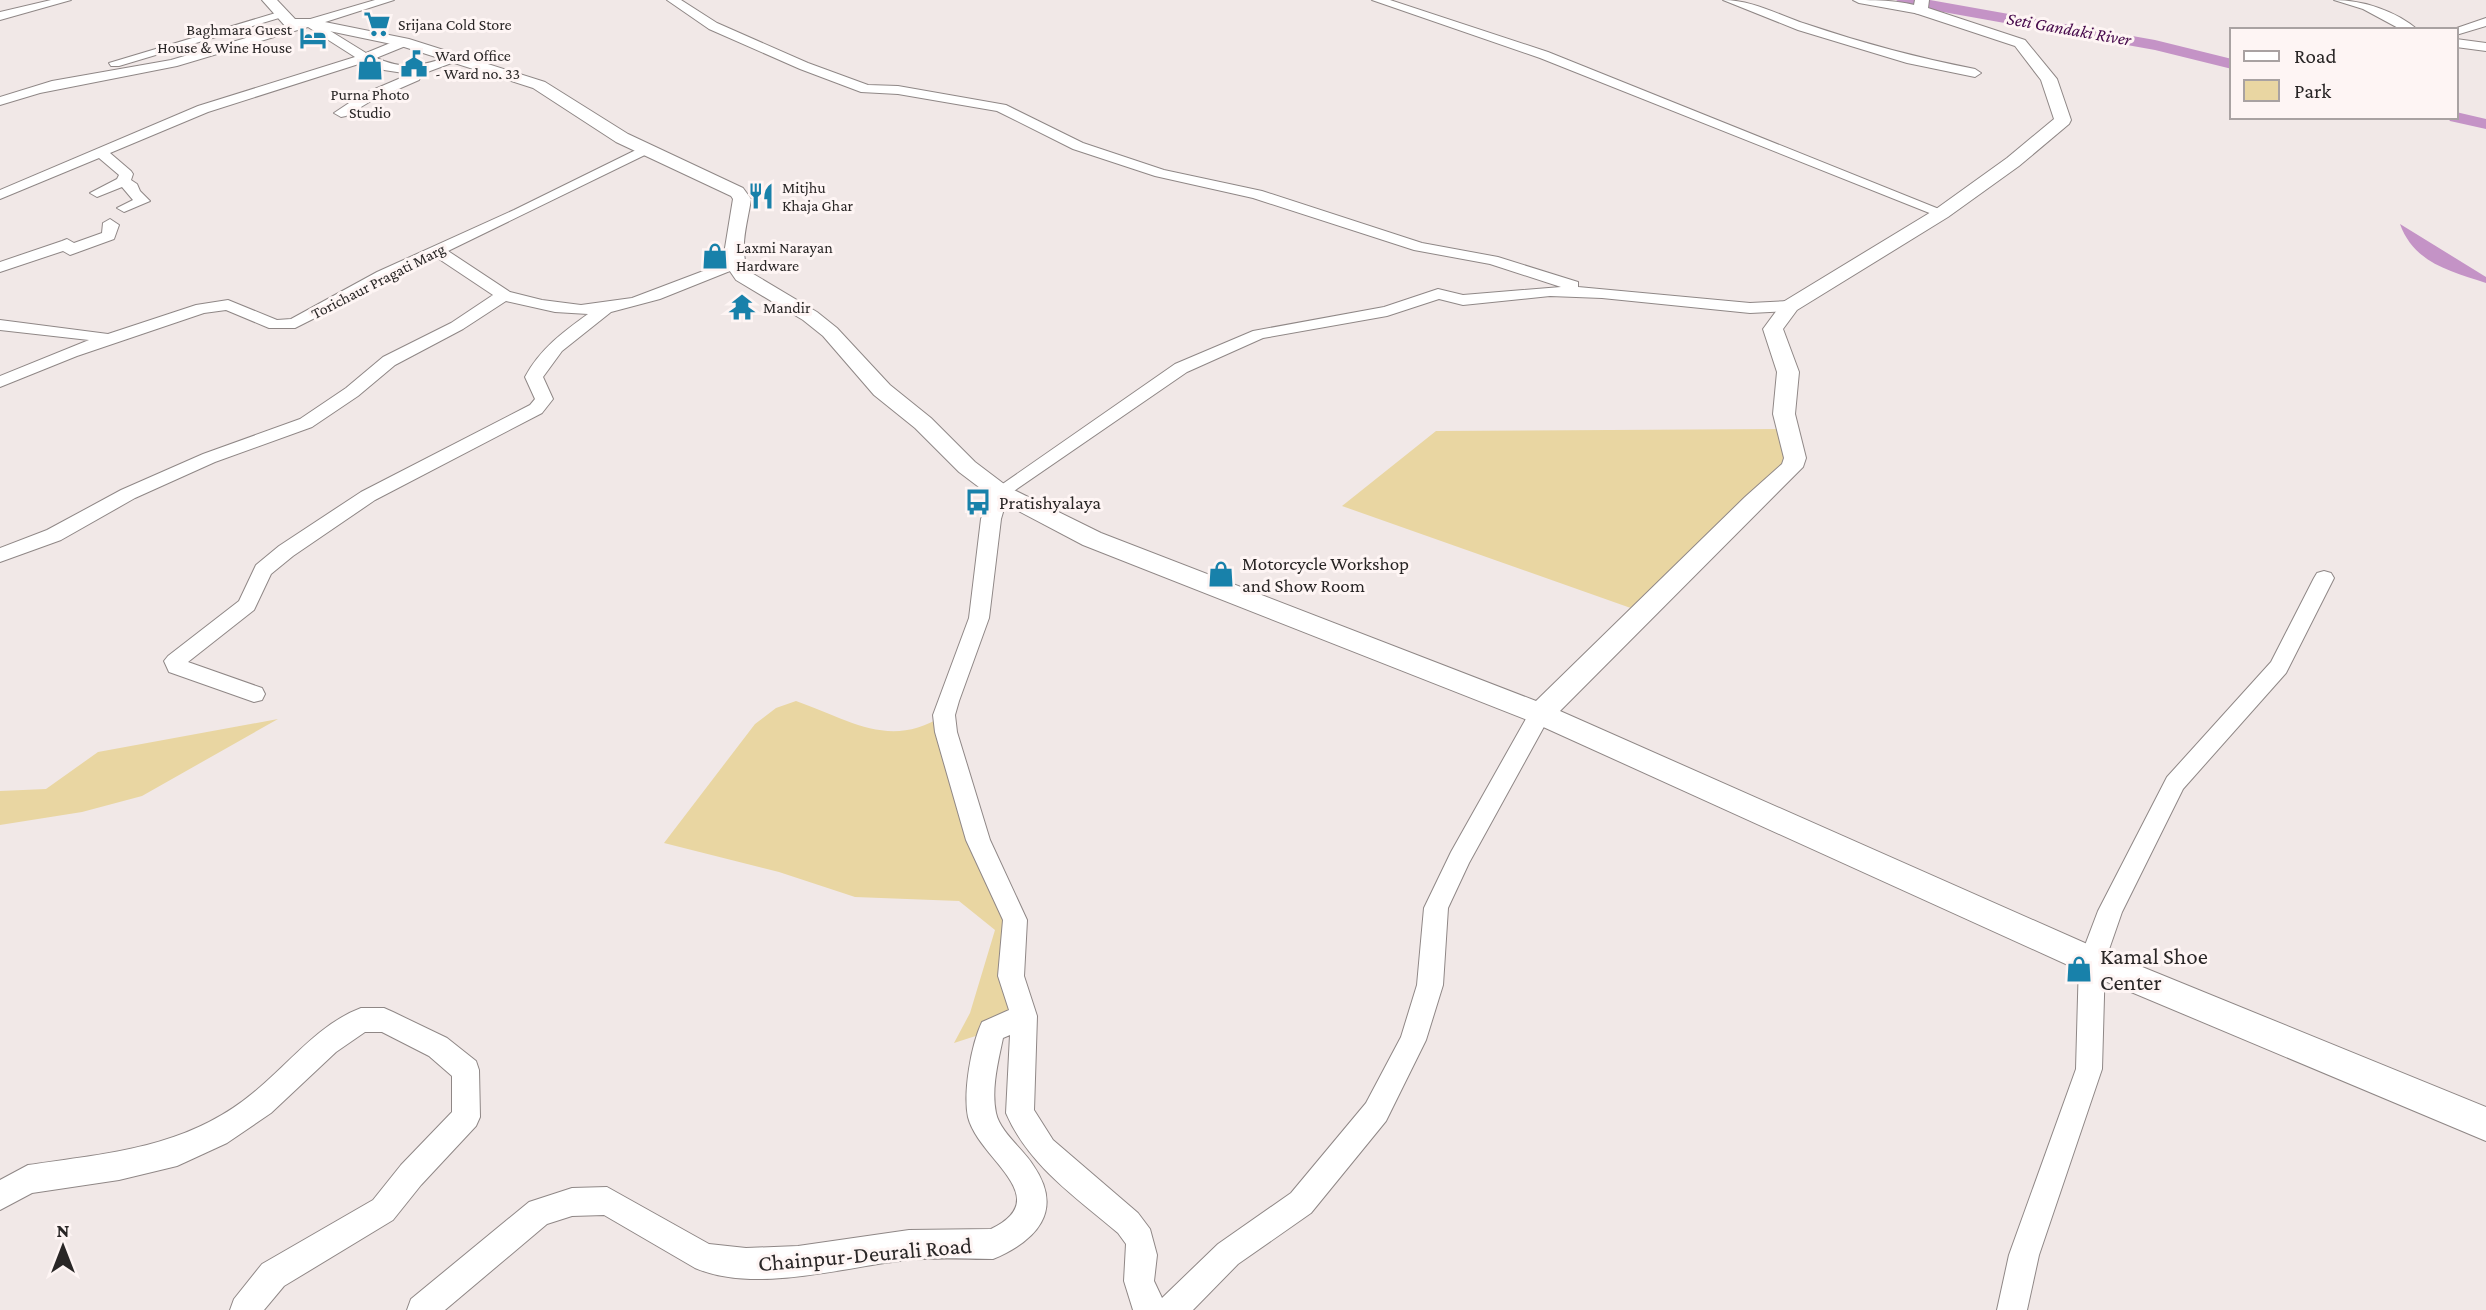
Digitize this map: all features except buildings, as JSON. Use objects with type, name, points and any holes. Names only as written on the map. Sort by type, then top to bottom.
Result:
[{"type":"main road","points":[[269,0],[291,24],[310,23],[404,42],[539,85],[587,118],[741,196],[734,244],[735,264],[747,279],[810,316],[831,332],[881,390],[923,423],[967,467],[1000,492],[1092,539],[1540,714],[2092,961],[2486,1124]]},
{"type":"main road","points":[[1540,714],[1753,502],[1792,467],[1795,458],[1784,414],[1788,372],[1773,329],[1790,306],[1942,213],[2012,162],[2064,117],[2049,79],[2020,43],[1921,5]]},
{"type":"street","points":[[0,16],[65,0]]},
{"type":"street","points":[[40,89],[173,63],[388,0]]},
{"type":"street","points":[[673,0],[713,26],[804,66],[866,89],[898,90],[1001,108],[1078,146],[1160,173],[1257,194],[1419,247],[1493,260],[1602,293]]},
{"type":"street","points":[[1378,0],[1544,55],[1800,159],[1942,213]]},
{"type":"street","points":[[1729,0],[1834,37],[1912,60],[1975,73]]},
{"type":"street","points":[[1859,0],[1921,5]]},
{"type":"street","points":[[2340,0],[2367,7],[2408,28]]},
{"type":"street","points":[[0,101],[176,44],[283,15]]},
{"type":"street","points":[[2458,30],[2486,22]]},
{"type":"street","points":[[310,23],[365,58],[417,71],[459,58]]},
{"type":"street","points":[[0,195],[204,109],[365,58],[404,42]]},
{"type":"street","points":[[2458,43],[2486,47]]},
{"type":"street","points":[[341,113],[366,98],[415,77],[417,71]]},
{"type":"street","name":"Torichaur Pragati Marg","points":[[0,382],[99,342],[216,305],[238,307],[275,325],[295,323],[383,275],[519,214],[646,149]]},
{"type":"street","points":[[97,193],[123,182],[126,174],[101,153]]},
{"type":"street","points":[[123,182],[132,187],[133,193],[143,201],[124,208]]},
{"type":"street","points":[[0,267],[67,244],[70,250],[109,236],[112,225],[110,223]]},
{"type":"street","points":[[436,250],[504,295],[528,303],[562,308],[606,308],[674,288],[735,264]]},
{"type":"street","points":[[1152,1310],[1145,1303],[1139,1281],[1142,1255],[1140,1239],[1128,1223],[1043,1150],[1020,1112],[1024,1016],[1012,976],[1015,920],[978,840],[946,732],[944,715],[962,657],[979,618],[989,530],[1000,492],[1181,368],[1259,334],[1387,311],[1438,294],[1464,300],[1550,291],[1602,293],[1750,308],[1790,306]]},
{"type":"street","points":[[0,555],[54,535],[139,488],[209,458],[306,423],[389,361],[457,326],[504,295]]},
{"type":"street","points":[[254,694],[176,666],[175,661],[247,604],[263,570],[328,522],[368,496],[536,409],[544,399],[534,377],[540,362],[606,308]]},
{"type":"street","points":[[0,325],[102,337],[99,342]]},
{"type":"street","points":[[2012,1310],[2024,1255],[2089,1069],[2092,961],[2110,911],[2175,783],[2279,667],[2324,578]]},
{"type":"street","points":[[1171,1310],[1228,1254],[1301,1203],[1376,1112],[1413,1040],[1430,985],[1436,908],[1459,859],[1540,714]]},
{"type":"street","name":"Chainpur-Deurali Road","points":[[422,1310],[539,1212],[572,1202],[607,1201],[705,1258],[746,1263],[798,1261],[909,1245],[993,1244],[1013,1234],[1028,1220],[1033,1197],[1025,1177],[995,1139],[982,1117],[982,1076],[992,1031],[1024,1016]]},
{"type":"street","points":[[0,1196],[28,1179],[119,1166],[177,1152],[217,1133],[261,1104],[327,1043],[361,1020],[384,1020],[438,1047],[466,1070],[466,1117],[411,1175],[383,1210],[273,1275],[246,1310]]},
{"type":"green space","points":[[1786,429],[1795,458],[1642,612],[1342,506],[1436,431]]},
{"type":"green space","points":[[796,701],[852,723],[888,731],[924,725],[944,715],[1015,920],[1024,1016],[991,1031],[954,1043],[970,1013],[995,930],[959,901],[855,897],[779,872],[664,843],[755,724],[776,708]]},
{"type":"green space","points":[[278,719],[142,796],[82,812],[0,825],[0,791],[46,789],[98,752]]},
{"type":"shaded area","points":[[2400,224],[2486,277],[2486,283],[2435,264],[2424,257],[2406,237]]},
{"type":"waterway","name":"Seti Gandaki River","points":[[1904,0],[2155,45],[2230,64]]},
{"type":"waterway","name":"Seti Gandaki River","points":[[2458,117],[2486,124]]},
{"type":"place","name":"Srijana Cold Store","points":[[377,24]]},
{"type":"place","name":"Baghmara Guest House & Wine House","points":[[313,38]]},
{"type":"place","name":"Ward Office - Ward no. 33","points":[[414,64]]},
{"type":"place","name":"Purna Photo Studio","points":[[370,67]]},
{"type":"place","name":"Mitjhu Khaja Ghar","points":[[761,196]]},
{"type":"place","name":"Laxmi Narayan Hardware","points":[[715,256]]},
{"type":"place","name":"Mandir","points":[[742,307]]},
{"type":"place","name":"Pratishyalaya","points":[[978,502]]},
{"type":"place","name":"Motorcycle Workshop and Show Room","points":[[1221,574]]},
{"type":"place","name":"Kamal Shoe Center","points":[[2079,969]]}]
